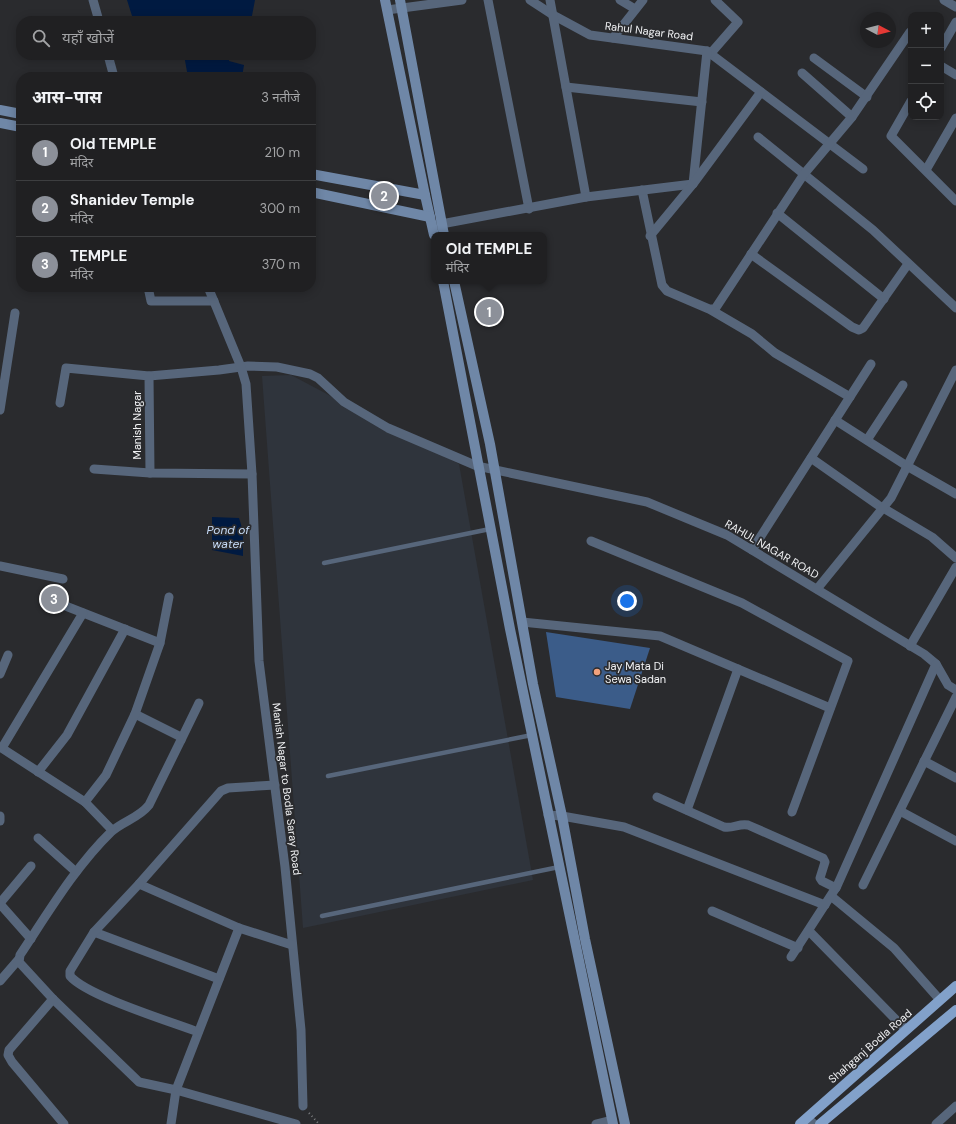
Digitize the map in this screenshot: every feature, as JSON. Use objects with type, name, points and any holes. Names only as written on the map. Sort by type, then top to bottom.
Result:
[{"type":"main road","points":[[385,0],[424,195],[435,225]]},
{"type":"main road","points":[[401,5],[435,225]]},
{"type":"main road","points":[[0,110],[16,113]]},
{"type":"main road","points":[[0,123],[16,126]]},
{"type":"main road","points":[[316,175],[424,195]]},
{"type":"main road","points":[[316,193],[435,225]]},
{"type":"main road","points":[[444,284],[477,466],[612,1122]]},
{"type":"main road","points":[[455,284],[493,468],[533,684],[562,816],[585,939],[625,1124]]},
{"type":"main road","name":"Shahganj Bodla Road","points":[[807,1122],[906,1030],[956,986]]},
{"type":"main road","points":[[820,1124],[955,1011]]},
{"type":"street","points":[[93,0],[98,16]]},
{"type":"street","points":[[387,10],[401,5],[462,0]]},
{"type":"street","points":[[488,0],[529,209]]},
{"type":"street","name":"Rahul Nagar Road","points":[[530,0],[553,15],[590,35],[709,52]]},
{"type":"street","points":[[550,0],[586,197]]},
{"type":"street","points":[[620,0],[635,9]]},
{"type":"street","points":[[613,38],[643,0]]},
{"type":"street","points":[[693,184],[709,52],[738,22],[715,0]]},
{"type":"street","points":[[944,0],[956,7]]},
{"type":"street","points":[[944,43],[956,22]]},
{"type":"street","points":[[711,310],[716,308],[750,254],[804,174],[867,97],[908,35]]},
{"type":"street","points":[[709,52],[828,144],[863,169]]},
{"type":"street","points":[[814,58],[867,97]]},
{"type":"street","points":[[109,60],[113,72]]},
{"type":"street","points":[[944,68],[956,75]]},
{"type":"street","points":[[802,73],[852,117]]},
{"type":"street","points":[[566,87],[702,102]]},
{"type":"street","points":[[650,236],[693,184],[761,92]]},
{"type":"street","points":[[908,106],[891,136],[956,200]]},
{"type":"street","points":[[926,170],[956,118]]},
{"type":"street","points":[[758,137],[873,230],[956,308]]},
{"type":"street","points":[[435,225],[529,209],[586,197],[693,184]]},
{"type":"street","points":[[642,190],[650,236],[663,287],[711,310],[752,334],[775,353],[850,397]]},
{"type":"street","points":[[777,213],[884,299]]},
{"type":"street","points":[[750,254],[855,329],[863,328],[908,264]]},
{"type":"street","points":[[149,292],[151,301],[214,301]]},
{"type":"street","name":"Manish Nagar to Bodla Saray Road","points":[[210,292],[245,366],[252,474],[259,661],[285,867],[301,1030],[303,1106]]},
{"type":"street","points":[[0,410],[4,354],[15,313]]},
{"type":"street","points":[[752,550],[871,364]]},
{"type":"street","name":"RAHUL NAGAR ROAD","points":[[149,376],[245,366],[277,367],[314,376],[344,402],[388,428],[477,466],[493,468],[647,502],[727,535],[817,589],[910,646],[936,664],[948,685],[956,690]]},
{"type":"street","name":"Manish Nagar","points":[[60,403],[66,368],[149,376],[150,474]]},
{"type":"street","points":[[817,589],[883,508],[897,488],[956,370]]},
{"type":"street","points":[[867,440],[903,385]]},
{"type":"street","points":[[835,420],[907,466],[956,494]]},
{"type":"street","points":[[811,458],[883,508],[932,537],[956,558]]},
{"type":"street","points":[[94,469],[150,474],[252,474]]},
{"type":"street","points":[[591,541],[742,603],[848,661],[792,812]]},
{"type":"street","points":[[0,566],[63,579]]},
{"type":"street","points":[[910,646],[956,567]]},
{"type":"street","points":[[86,802],[106,775],[134,714],[160,642],[169,597]]},
{"type":"street","points":[[63,605],[160,642]]},
{"type":"street","points":[[82,613],[1,747],[86,802],[112,830]]},
{"type":"street","points":[[522,622],[652,634],[830,708]]},
{"type":"street","points":[[38,772],[67,735],[125,629]]},
{"type":"street","points":[[0,674],[8,655]]},
{"type":"street","points":[[791,957],[834,892],[936,664]]},
{"type":"street","points":[[687,810],[738,669]]},
{"type":"street","points":[[863,885],[956,697]]},
{"type":"street","points":[[0,981],[19,958],[76,872],[112,830],[143,812],[149,805],[200,703]]},
{"type":"street","points":[[134,714],[181,737],[181,740]]},
{"type":"street","points":[[924,761],[956,778]]},
{"type":"street","points":[[198,1032],[97,994],[73,980],[70,976],[70,971],[94,932],[140,884],[221,791],[228,788],[275,785]]},
{"type":"street","points":[[657,797],[728,828],[741,824],[748,825],[823,858],[825,860],[820,878],[822,881],[894,948],[940,1000]]},
{"type":"street","points":[[900,811],[956,841]]},
{"type":"street","points":[[548,815],[624,827],[825,905]]},
{"type":"street","points":[[0,816],[0,821]]},
{"type":"street","points":[[38,838],[76,872]]},
{"type":"street","points":[[31,866],[0,903],[31,939]]},
{"type":"street","points":[[140,884],[239,928],[292,945]]},
{"type":"street","points":[[712,911],[798,948]]},
{"type":"street","points":[[171,1124],[176,1090],[239,928]]},
{"type":"street","points":[[809,931],[906,1030]]},
{"type":"street","points":[[94,932],[219,979]]},
{"type":"street","points":[[19,958],[18,962],[53,999],[133,1078],[139,1082],[176,1090],[296,1124]]},
{"type":"street","points":[[53,999],[9,1050],[8,1055],[12,1062],[64,1124]]},
{"type":"street","points":[[936,1124],[956,1106]]},
{"type":"street","points":[[596,1124],[612,1122]]},
{"type":"lane","points":[[324,563],[490,529]]},
{"type":"lane","points":[[328,776],[532,735]]},
{"type":"lane","points":[[322,916],[559,867]]},
{"type":"path","points":[[303,1106],[319,1124]]},
{"type":"shaded area","points":[[291,375],[459,464],[533,880],[303,928],[262,376]]},
{"type":"water","points":[[127,0],[255,0],[252,16],[132,16]]},
{"type":"water","points":[[185,60],[229,60],[244,65],[243,72],[187,72]]},
{"type":"water","name":"Pond of water","points":[[212,517],[239,518],[243,531],[243,556],[212,550]]},
{"type":"building","name":"Jay Mata Di Sewa Sadan","points":[[546,632],[650,648],[630,709],[556,697]]},
{"type":"place","name":"Shanidev Temple","points":[[384,196]]},
{"type":"place","name":"Old TEMPLE","points":[[489,312]]},
{"type":"place","name":"TEMPLE","points":[[54,599]]},
{"type":"place","name":"Jay Mata Di Sewa Sadan","points":[[597,672]]}]
